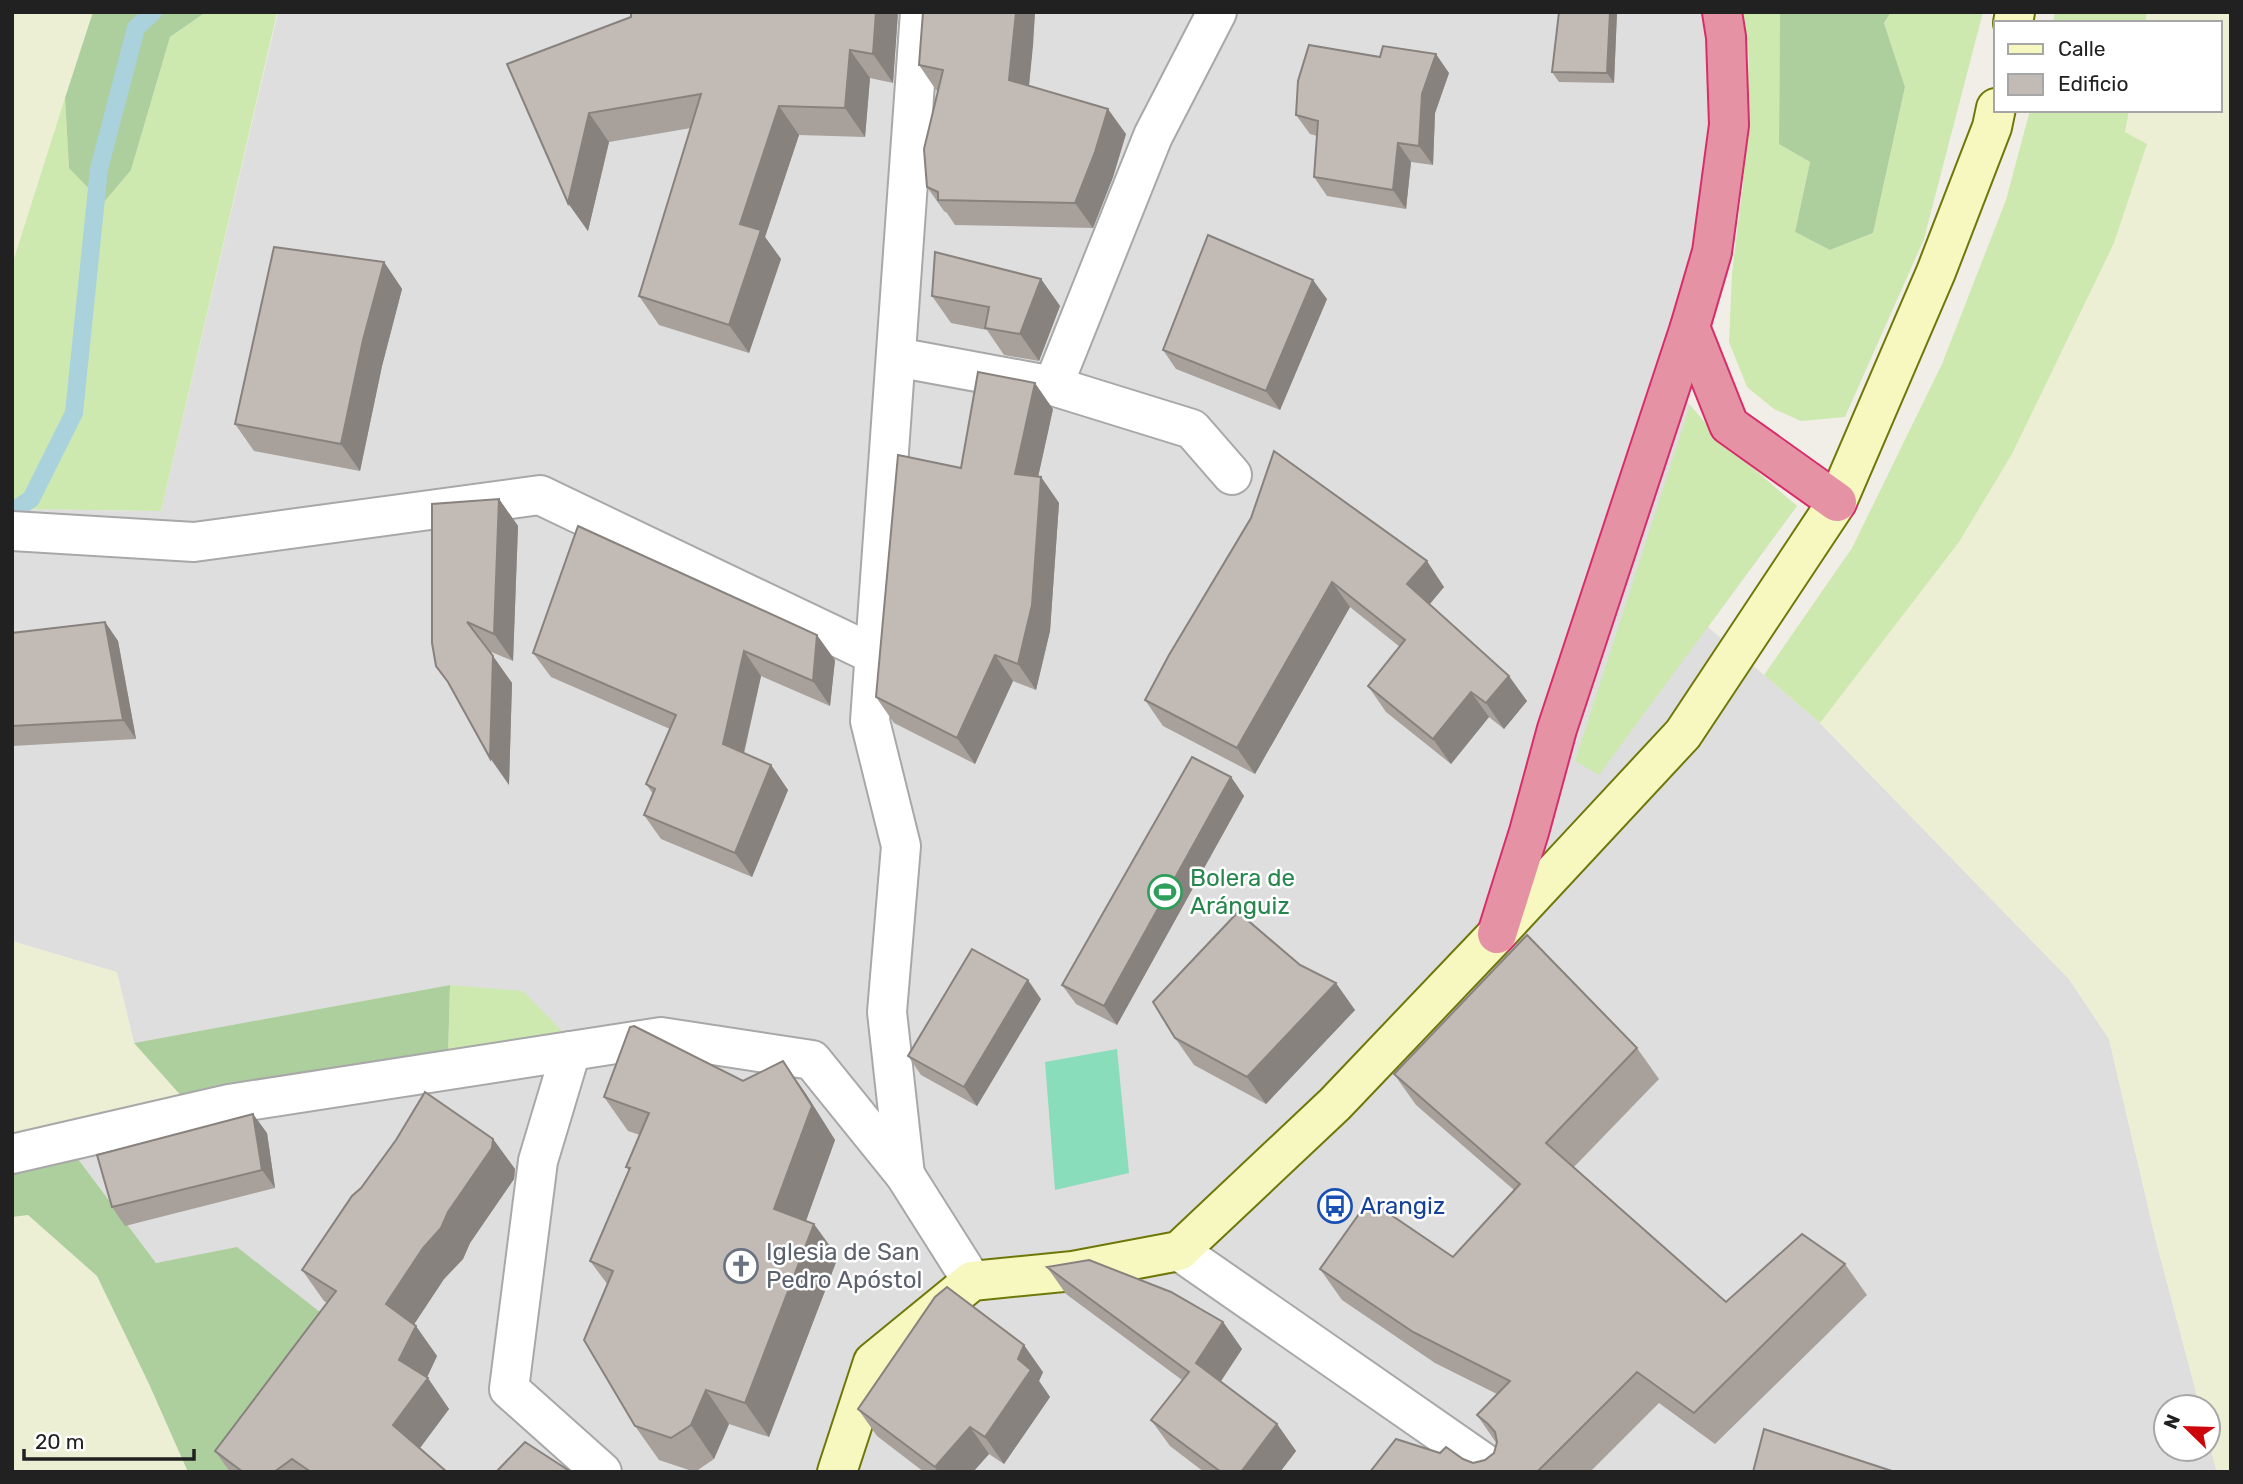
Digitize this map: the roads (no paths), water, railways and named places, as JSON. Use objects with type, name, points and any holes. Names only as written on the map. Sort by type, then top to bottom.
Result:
[{"type":"highway","points":[[1497,934],[1558,729],[1712,253],[1730,125],[1726,37],[1722,12]]},
{"type":"highway","points":[[1690,327],[1729,425],[1838,502]]},
{"type":"street","points":[[905,1175],[887,1012],[901,846],[870,720],[920,12]]},
{"type":"street","points":[[1053,386],[1153,136],[1217,12]]},
{"type":"street","points":[[837,1472],[873,1362],[972,1281],[1073,1271],[1179,1251],[1335,1104],[1682,734],[1838,502],[1936,272],[1992,127],[1995,112]]},
{"type":"street","points":[[896,358],[1053,386],[1192,429],[1233,475]]},
{"type":"street","points":[[12,531],[194,541],[540,495],[875,655]]},
{"type":"street","points":[[12,1154],[229,1104],[661,1037],[812,1060],[905,1175],[972,1281]]},
{"type":"street","points":[[571,1051],[538,1161],[509,1389],[602,1472]]},
{"type":"street","points":[[1179,1251],[1497,1472]]},
{"type":"waterway","points":[[12,512],[31,499],[74,413],[99,169],[136,28],[153,12]]},
{"type":"place","name":"Bolera de Aránguiz","points":[[1165,892]]},
{"type":"place","name":"Arangiz","points":[[1335,1206]]},
{"type":"place","name":"Iglesia de San Pedro Apóstol","points":[[741,1266]]}]
